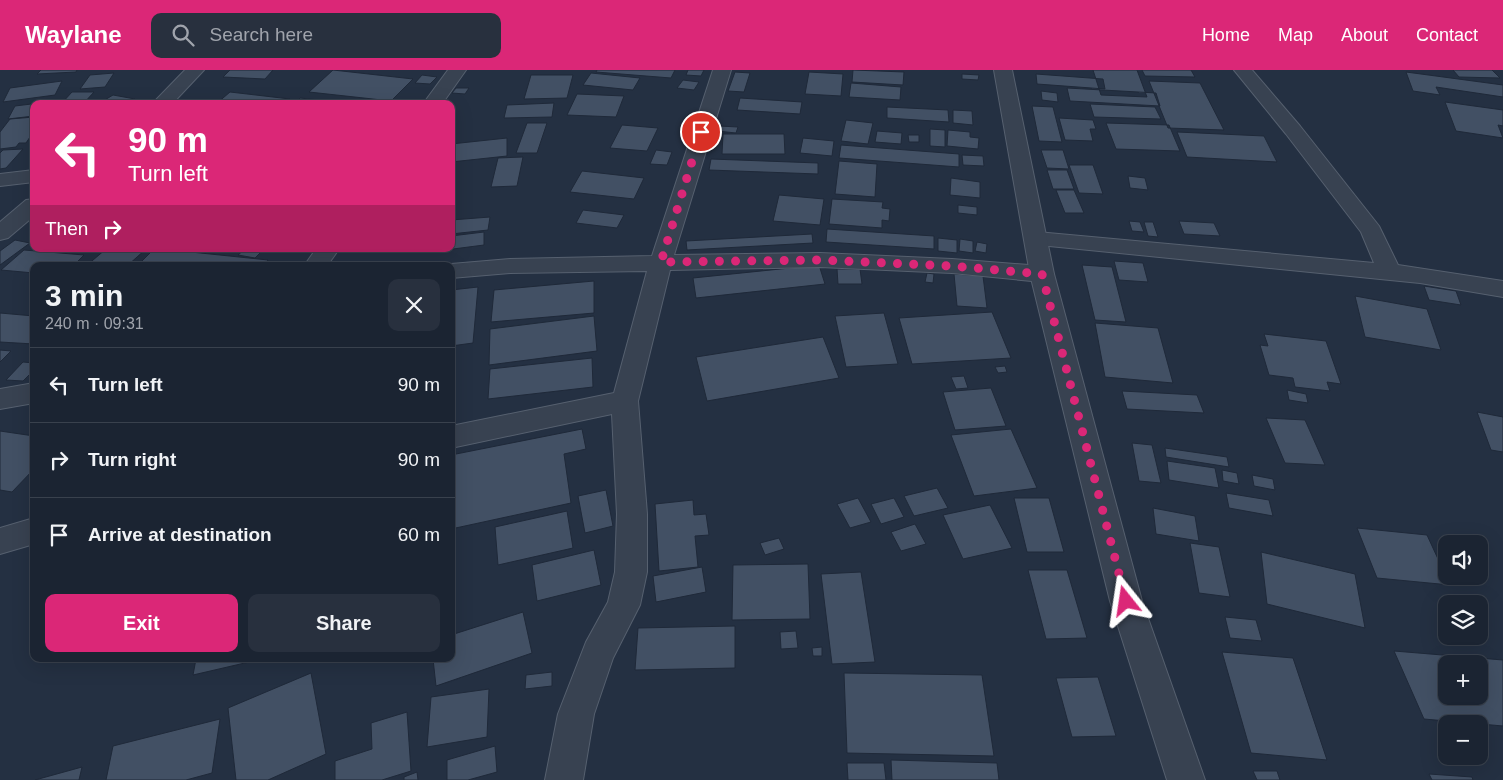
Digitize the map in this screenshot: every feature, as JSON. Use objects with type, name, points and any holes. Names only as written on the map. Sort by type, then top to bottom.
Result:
[{"type":"street","points":[[165,100],[195,70]]},
{"type":"street","points":[[435,100],[457,70]]},
{"type":"street","points":[[564,780],[576,714],[598,653],[624,605],[631,572],[632,514],[625,402],[661,262],[722,70]]},
{"type":"street","points":[[1003,70],[1037,238],[1042,274],[1126,601],[1186,780]]},
{"type":"street","points":[[1243,70],[1371,230],[1390,273]]},
{"type":"street","points":[[0,180],[30,176]]},
{"type":"street","points":[[0,233],[30,208]]},
{"type":"street","points":[[1037,238],[1420,275],[1503,289]]},
{"type":"street","points":[[318,262],[326,252]]},
{"type":"street","points":[[455,271],[510,266],[820,260],[952,266],[1042,274]]},
{"type":"street","points":[[0,399],[30,394]]},
{"type":"street","points":[[455,436],[625,402]]},
{"type":"street","points":[[0,541],[30,533]]},
{"type":"building","points":[[41,70],[77,70],[76,72],[37,74]]},
{"type":"building","points":[[230,70],[273,70],[265,79],[223,77]]},
{"type":"building","points":[[333,70],[413,79],[392,100],[309,92]]},
{"type":"building","points":[[597,70],[675,70],[671,78],[596,72]]},
{"type":"building","points":[[688,70],[704,70],[701,76],[686,75]]},
{"type":"building","points":[[853,70],[904,72],[903,85],[852,82]]},
{"type":"building","points":[[1093,70],[1137,70],[1147,97],[1101,95]]},
{"type":"building","points":[[1142,70],[1191,70],[1195,77],[1145,76]]},
{"type":"building","points":[[1453,70],[1492,70],[1500,78],[1459,77]]},
{"type":"building","points":[[735,72],[750,73],[744,92],[728,91]]},
{"type":"building","points":[[809,72],[843,74],[841,96],[805,94]]},
{"type":"building","points":[[1406,72],[1503,85],[1503,97],[1436,87],[1440,95],[1413,91]]},
{"type":"building","points":[[114,73],[105,87],[80,89],[90,75]]},
{"type":"building","points":[[591,73],[640,78],[633,90],[583,85]]},
{"type":"building","points":[[962,74],[979,75],[978,80],[962,79]]},
{"type":"building","points":[[1036,74],[1103,79],[1105,89],[1037,84]]},
{"type":"building","points":[[422,75],[437,77],[430,84],[415,83]]},
{"type":"building","points":[[531,75],[573,75],[567,98],[524,99]]},
{"type":"building","points":[[683,80],[699,82],[694,90],[677,88]]},
{"type":"building","points":[[62,81],[55,95],[3,102],[10,88]]},
{"type":"building","points":[[1149,81],[1200,83],[1224,130],[1168,128]]},
{"type":"building","points":[[851,83],[901,87],[900,100],[849,97]]},
{"type":"building","points":[[456,88],[469,88],[465,94],[452,93]]},
{"type":"building","points":[[1067,88],[1156,93],[1160,106],[1070,101]]},
{"type":"building","points":[[1041,91],[1057,93],[1058,102],[1042,100]]},
{"type":"building","points":[[72,92],[94,92],[87,100],[65,100]]},
{"type":"building","points":[[230,92],[290,99],[289,100],[221,100]]},
{"type":"building","points":[[577,94],[624,96],[616,117],[567,115]]},
{"type":"building","points":[[113,95],[135,99],[133,100],[105,100]]},
{"type":"building","points":[[300,98],[318,100],[298,100]]},
{"type":"building","points":[[740,98],[802,102],[800,114],[737,110]]},
{"type":"building","points":[[1445,102],[1503,110],[1503,126],[1498,125],[1503,138],[1456,131]]},
{"type":"building","points":[[554,103],[552,117],[504,118],[507,105]]},
{"type":"building","points":[[30,104],[30,116],[8,119],[15,106]]},
{"type":"building","points":[[1090,104],[1155,107],[1161,119],[1094,117]]},
{"type":"building","points":[[1032,106],[1053,107],[1062,142],[1039,141]]},
{"type":"building","points":[[887,107],[948,110],[949,122],[887,118]]},
{"type":"building","points":[[953,110],[972,111],[973,125],[953,123]]},
{"type":"building","points":[[30,117],[30,137],[26,143],[19,143],[16,147],[0,149],[0,132],[10,119]]},
{"type":"building","points":[[1059,118],[1093,120],[1096,129],[1090,129],[1093,141],[1065,140]]},
{"type":"building","points":[[846,120],[873,123],[868,144],[841,141]]},
{"type":"building","points":[[527,123],[547,123],[537,153],[516,153]]},
{"type":"building","points":[[1106,123],[1169,125],[1180,151],[1116,149]]},
{"type":"building","points":[[622,125],[658,128],[647,151],[610,148]]},
{"type":"building","points":[[719,126],[738,127],[736,133],[717,131]]},
{"type":"building","points":[[930,129],[945,130],[945,147],[930,146]]},
{"type":"building","points":[[948,130],[970,132],[970,137],[979,138],[978,149],[947,146]]},
{"type":"building","points":[[877,131],[902,133],[901,144],[875,142]]},
{"type":"building","points":[[1177,132],[1264,136],[1277,162],[1187,157]]},
{"type":"building","points":[[723,134],[784,134],[785,154],[722,154]]},
{"type":"building","points":[[908,135],[919,135],[919,142],[909,142]]},
{"type":"building","points":[[507,138],[507,156],[455,162],[455,144]]},
{"type":"building","points":[[803,138],[834,141],[832,156],[800,153]]},
{"type":"building","points":[[841,145],[959,154],[959,167],[839,158]]},
{"type":"building","points":[[23,149],[6,168],[0,169],[0,153],[3,150]]},
{"type":"building","points":[[656,150],[672,152],[667,165],[650,164]]},
{"type":"building","points":[[1041,150],[1063,150],[1069,169],[1047,168]]},
{"type":"building","points":[[962,155],[983,156],[984,166],[963,165]]},
{"type":"building","points":[[523,157],[517,186],[491,187],[498,158]]},
{"type":"building","points":[[711,159],[818,163],[818,174],[709,170]]},
{"type":"building","points":[[839,161],[877,164],[875,197],[835,194]]},
{"type":"building","points":[[1069,165],[1093,165],[1103,194],[1079,193]]},
{"type":"building","points":[[1047,170],[1067,170],[1074,189],[1053,189]]},
{"type":"building","points":[[582,171],[644,178],[634,199],[570,192]]},
{"type":"building","points":[[1128,176],[1145,178],[1148,190],[1130,188]]},
{"type":"building","points":[[951,178],[980,182],[980,198],[950,195]]},
{"type":"building","points":[[1056,190],[1074,190],[1084,213],[1065,213]]},
{"type":"building","points":[[779,195],[824,199],[820,225],[773,221]]},
{"type":"building","points":[[832,199],[883,202],[882,208],[890,209],[889,221],[882,220],[882,228],[829,224]]},
{"type":"building","points":[[958,205],[977,207],[977,215],[958,213]]},
{"type":"building","points":[[583,210],[624,215],[617,228],[576,223]]},
{"type":"building","points":[[490,217],[488,230],[455,234],[455,220]]},
{"type":"building","points":[[1129,221],[1140,222],[1144,232],[1132,231]]},
{"type":"building","points":[[1179,221],[1214,223],[1220,236],[1184,234]]},
{"type":"building","points":[[1144,222],[1153,222],[1158,237],[1148,236]]},
{"type":"building","points":[[827,229],[934,236],[934,249],[826,242]]},
{"type":"building","points":[[484,232],[484,245],[455,249],[455,236]]},
{"type":"building","points":[[812,234],[813,243],[687,250],[686,241]]},
{"type":"building","points":[[938,238],[957,240],[957,253],[938,251]]},
{"type":"building","points":[[960,239],[973,241],[973,253],[959,251]]},
{"type":"building","points":[[15,240],[30,243],[0,265],[0,251]]},
{"type":"building","points":[[977,242],[987,244],[986,253],[975,251]]},
{"type":"building","points":[[24,250],[84,255],[77,262],[30,262],[30,273],[1,270]]},
{"type":"building","points":[[102,252],[143,252],[131,262],[91,262]]},
{"type":"building","points":[[151,252],[191,252],[268,260],[266,262],[141,262]]},
{"type":"building","points":[[242,252],[261,252],[255,258],[238,255]]},
{"type":"building","points":[[1114,261],[1143,263],[1148,282],[1119,280]]},
{"type":"building","points":[[819,265],[825,284],[696,298],[693,278]]},
{"type":"building","points":[[1082,265],[1112,267],[1126,322],[1095,320]]},
{"type":"building","points":[[837,269],[860,269],[862,284],[838,284]]},
{"type":"building","points":[[927,273],[934,274],[933,283],[925,282]]},
{"type":"building","points":[[954,274],[983,276],[987,308],[957,306]]},
{"type":"building","points":[[594,281],[594,313],[491,322],[494,290]]},
{"type":"building","points":[[1424,286],[1456,291],[1461,305],[1429,300]]},
{"type":"building","points":[[478,287],[473,343],[455,345],[455,290]]},
{"type":"building","points":[[1355,296],[1427,309],[1441,350],[1365,337]]},
{"type":"building","points":[[992,312],[1011,358],[912,364],[899,318]]},
{"type":"building","points":[[0,313],[30,316],[30,344],[0,342]]},
{"type":"building","points":[[884,313],[898,364],[846,367],[835,316]]},
{"type":"building","points":[[594,316],[597,351],[489,365],[490,329]]},
{"type":"building","points":[[1095,323],[1158,328],[1173,383],[1105,377]]},
{"type":"building","points":[[1264,334],[1326,341],[1341,384],[1327,382],[1330,391],[1295,387],[1293,378],[1269,375],[1260,345],[1268,346]]},
{"type":"building","points":[[823,337],[839,378],[707,401],[696,357]]},
{"type":"building","points":[[0,350],[11,351],[0,362]]},
{"type":"building","points":[[592,358],[593,387],[488,399],[490,369]]},
{"type":"building","points":[[23,362],[30,363],[30,374],[23,381],[6,380]]},
{"type":"building","points":[[1005,366],[1007,372],[998,373],[995,367]]},
{"type":"building","points":[[964,376],[968,388],[956,389],[951,377]]},
{"type":"building","points":[[991,388],[1006,426],[955,430],[943,392]]},
{"type":"building","points":[[1287,390],[1306,394],[1308,403],[1289,400]]},
{"type":"building","points":[[1122,391],[1197,395],[1204,413],[1127,409]]},
{"type":"building","points":[[1477,412],[1503,417],[1503,452],[1491,450]]},
{"type":"building","points":[[1266,418],[1305,420],[1325,465],[1285,463]]},
{"type":"building","points":[[582,429],[586,449],[564,454],[571,503],[455,528],[455,454]]},
{"type":"building","points":[[1011,429],[1037,488],[974,496],[951,435]]},
{"type":"building","points":[[0,431],[30,435],[30,473],[12,492],[0,490]]},
{"type":"building","points":[[1132,443],[1152,445],[1161,483],[1139,481]]},
{"type":"building","points":[[1165,448],[1227,457],[1229,467],[1166,457]]},
{"type":"building","points":[[1167,461],[1215,468],[1219,488],[1169,480]]},
{"type":"building","points":[[1222,470],[1237,473],[1239,484],[1223,481]]},
{"type":"building","points":[[1252,475],[1273,479],[1275,490],[1254,486]]},
{"type":"building","points":[[937,488],[948,508],[914,516],[904,496]]},
{"type":"building","points":[[606,490],[613,526],[585,533],[578,496]]},
{"type":"building","points":[[1226,493],[1269,500],[1273,516],[1229,508]]},
{"type":"building","points":[[858,498],[871,522],[850,528],[837,504]]},
{"type":"building","points":[[894,498],[904,517],[881,524],[871,504]]},
{"type":"building","points":[[1014,498],[1049,498],[1064,552],[1027,552]]},
{"type":"building","points":[[693,500],[694,515],[706,514],[709,535],[695,536],[698,567],[659,571],[655,504]]},
{"type":"building","points":[[990,505],[1012,548],[963,559],[943,515]]},
{"type":"building","points":[[1153,508],[1195,516],[1199,541],[1156,534]]},
{"type":"building","points":[[567,511],[573,548],[498,565],[495,527]]},
{"type":"building","points":[[915,524],[926,544],[901,551],[891,532]]},
{"type":"building","points":[[1357,528],[1427,535],[1438,559],[1438,584],[1377,578]]},
{"type":"building","points":[[779,538],[784,549],[765,555],[760,543]]},
{"type":"building","points":[[1190,543],[1219,547],[1230,597],[1199,593]]},
{"type":"building","points":[[594,550],[601,585],[537,601],[532,565]]},
{"type":"building","points":[[1261,552],[1355,574],[1365,628],[1267,604]]},
{"type":"building","points":[[808,564],[810,619],[732,620],[733,565]]},
{"type":"building","points":[[702,567],[706,592],[656,602],[653,576]]},
{"type":"building","points":[[1028,570],[1067,570],[1087,638],[1046,639]]},
{"type":"building","points":[[861,572],[875,662],[832,664],[821,574]]},
{"type":"building","points":[[523,612],[532,653],[436,686],[433,662],[455,662],[455,634]]},
{"type":"building","points":[[1225,617],[1256,620],[1262,641],[1230,638]]},
{"type":"building","points":[[735,626],[735,668],[635,670],[638,628]]},
{"type":"building","points":[[796,631],[798,648],[781,649],[780,632]]},
{"type":"building","points":[[822,647],[822,656],[813,656],[812,648]]},
{"type":"building","points":[[1394,651],[1442,655],[1438,655],[1438,705],[1488,705],[1488,659],[1503,660],[1503,726],[1488,725],[1488,715],[1438,715],[1438,720],[1424,719]]},
{"type":"building","points":[[1222,652],[1293,658],[1327,760],[1251,753]]},
{"type":"building","points":[[195,662],[249,662],[193,675]]},
{"type":"building","points":[[552,672],[552,686],[525,689],[526,675]]},
{"type":"building","points":[[311,673],[326,754],[268,780],[236,780],[228,708]]},
{"type":"building","points":[[844,673],[982,675],[994,756],[847,753]]},
{"type":"building","points":[[1098,677],[1116,736],[1072,737],[1056,678]]},
{"type":"building","points":[[489,689],[487,737],[427,747],[431,697]]},
{"type":"building","points":[[407,712],[411,771],[382,780],[335,780],[335,761],[372,749],[371,723]]},
{"type":"building","points":[[220,719],[212,773],[186,780],[106,780],[113,746]]},
{"type":"building","points":[[495,746],[497,772],[468,780],[447,780],[447,760]]},
{"type":"building","points":[[891,760],[997,763],[999,780],[892,780]]},
{"type":"building","points":[[847,763],[884,763],[886,780],[848,780]]},
{"type":"building","points":[[82,767],[79,780],[35,780]]},
{"type":"building","points":[[1253,771],[1277,771],[1280,780],[1257,780]]},
{"type":"building","points":[[417,772],[418,780],[404,780],[404,777]]},
{"type":"building","points":[[1429,774],[1472,777],[1473,780],[1432,780]]},
{"type":"route","points":[[701,132],[661,262],[820,260],[952,266],[1042,274],[1126,601]]}]
